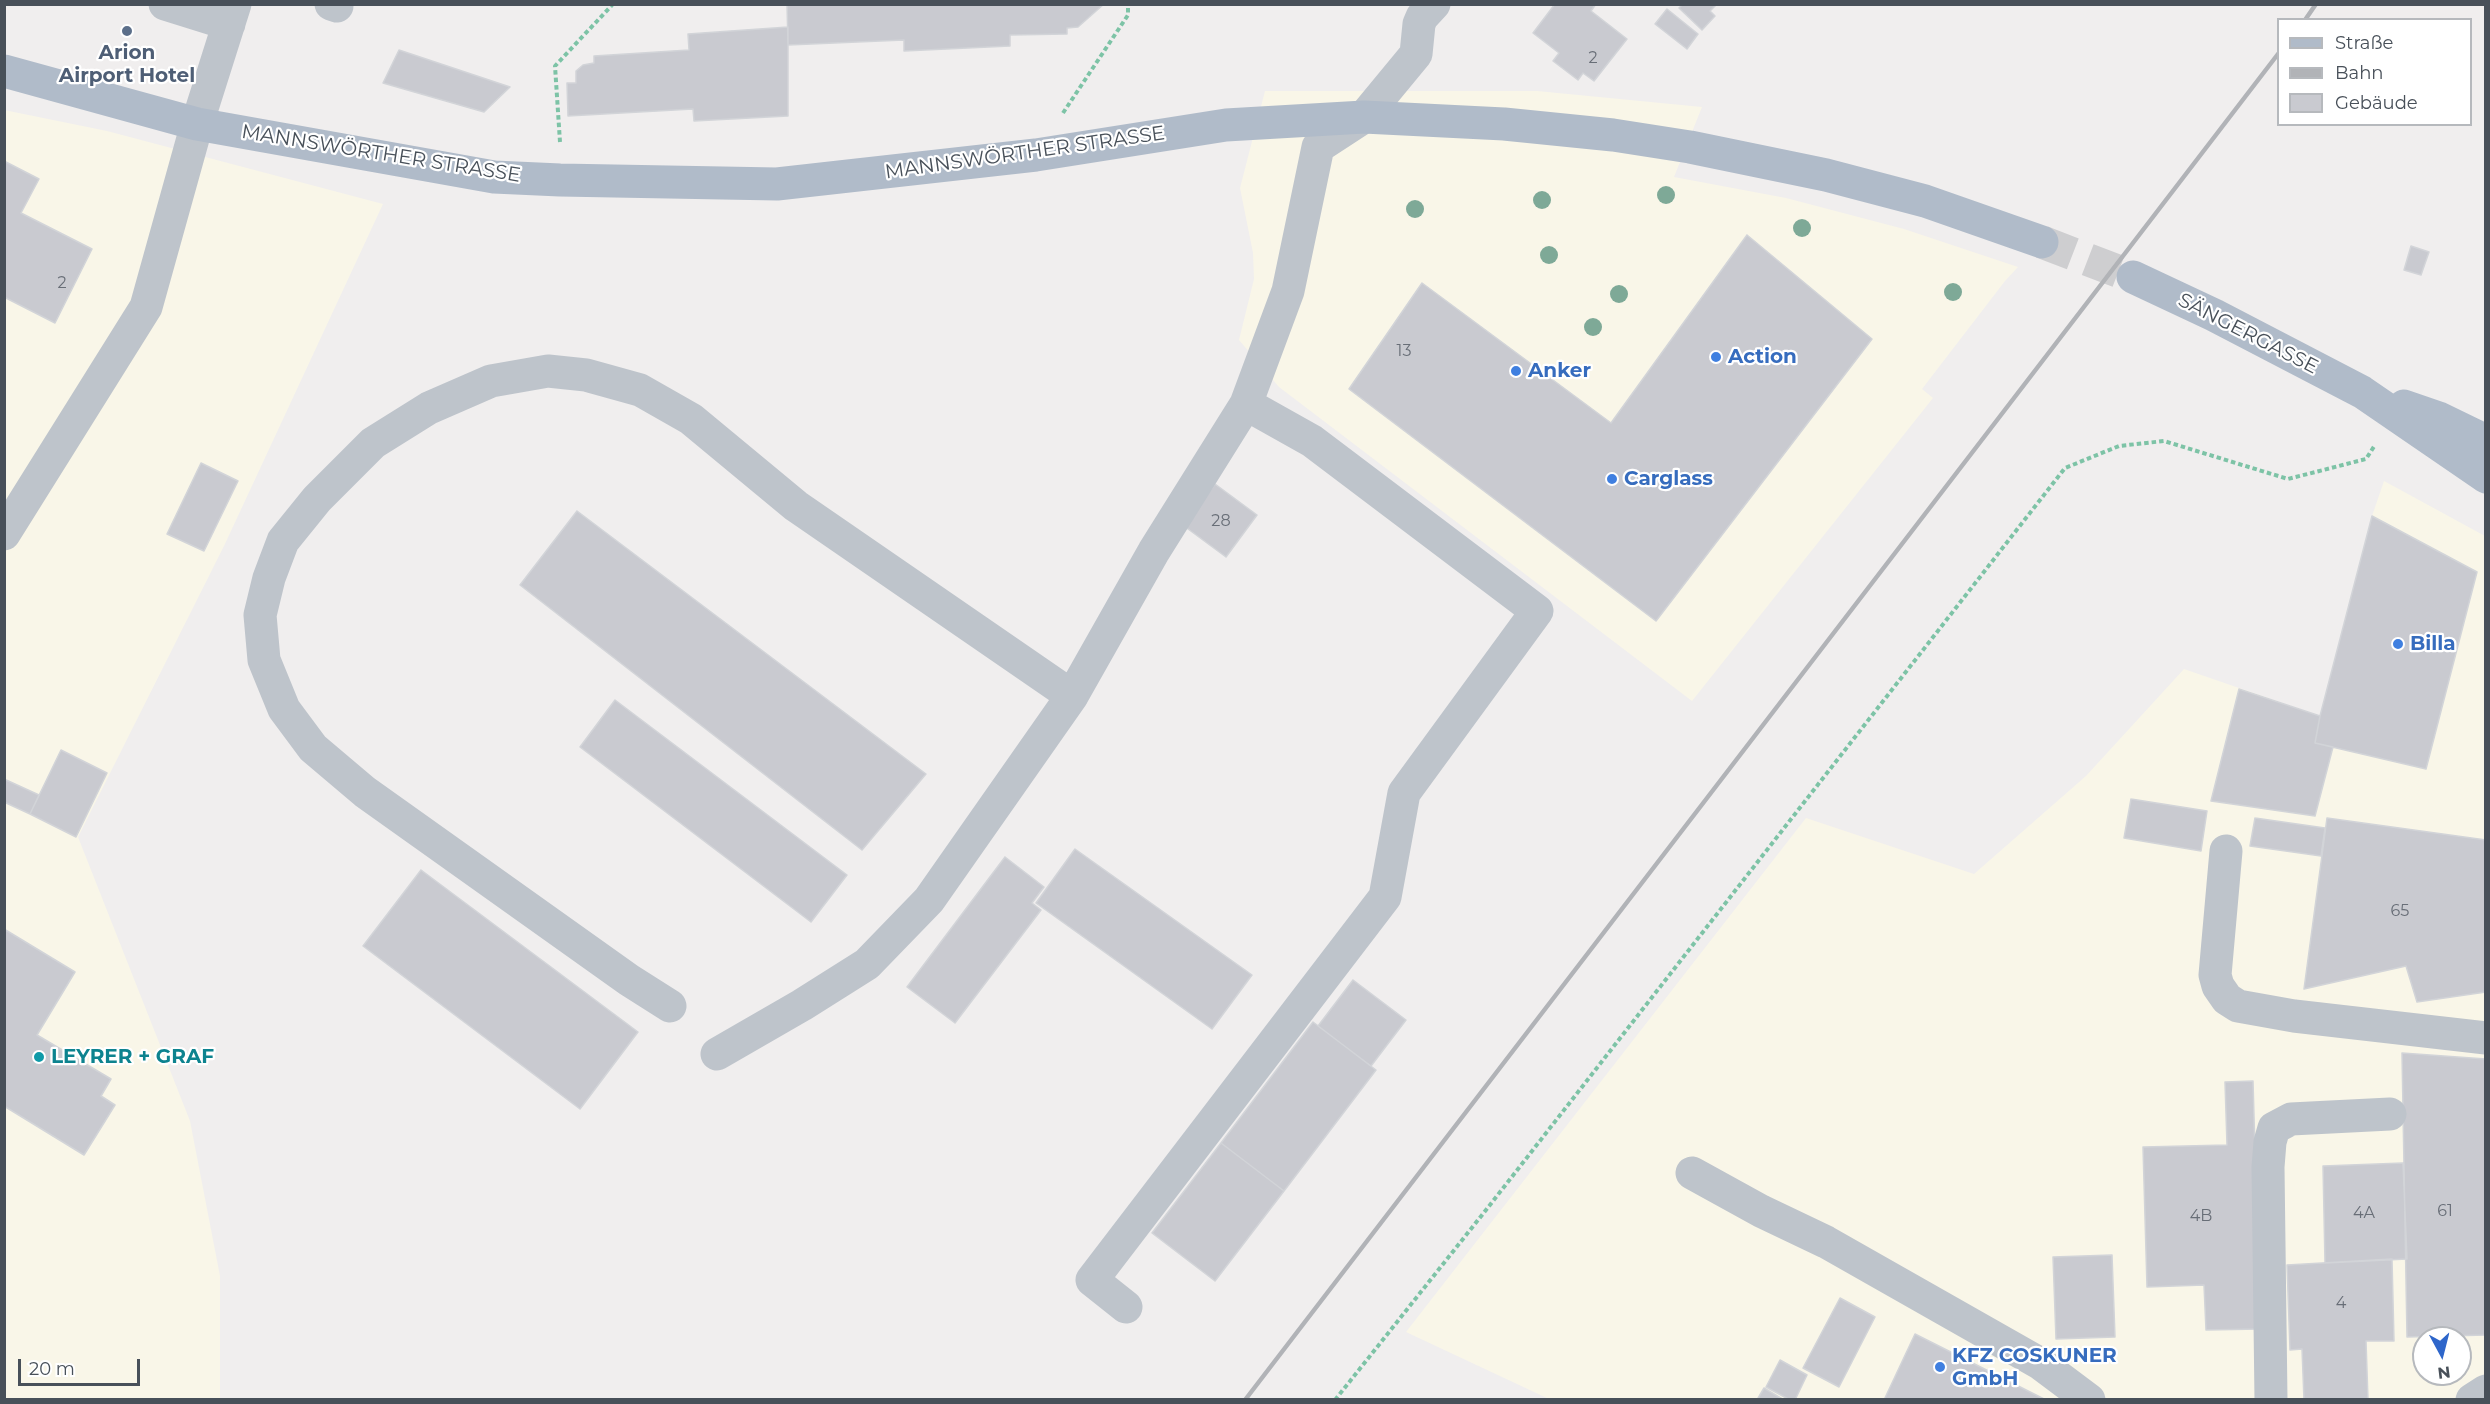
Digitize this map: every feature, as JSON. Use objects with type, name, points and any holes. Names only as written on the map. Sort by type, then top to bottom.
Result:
[{"type":"main road","name":"MANNSWÖRTHER STRASSE","points":[[4,71],[197,124],[494,177],[777,184],[1036,155],[1226,125],[1364,117],[1504,124],[1613,135],[1690,147],[1826,175],[1914,198],[2042,242]]},
{"type":"main road","name":"SÄNGERGASSE","points":[[2133,277],[2214,315],[2362,392],[2486,477]]},
{"type":"main road","name":"SÄNGERGASSE","points":[[2362,392],[2439,418],[2486,441]]},
{"type":"street","points":[[4,534],[146,307],[197,124],[232,14],[165,4]]},
{"type":"street","points":[[717,1054],[867,964],[929,900],[1072,696],[1154,551],[1246,404],[1288,291],[1318,147],[1364,117],[1416,54],[1419,24],[1434,4]]},
{"type":"street","points":[[670,1006],[629,980],[365,792],[313,748],[284,708],[264,660],[260,615],[269,578],[283,541],[317,499],[373,443],[429,408],[491,381],[548,371],[586,375],[640,390],[692,419],[796,506],[1072,696]]},
{"type":"street","points":[[1126,1307],[1092,1280],[1384,897],[1404,793],[1537,611],[1312,441],[1246,404]]},
{"type":"street","points":[[2226,851],[2216,975],[2218,986],[2227,999],[2238,1006],[2294,1016],[2486,1038]]},
{"type":"street","points":[[2271,1400],[2268,1167],[2270,1142],[2274,1128],[2291,1119],[2390,1114]]},
{"type":"street","points":[[1692,1173],[1761,1211],[1826,1242],[2041,1364],[2089,1400]]},
{"type":"street","points":[[2472,1400],[2486,1391]]},
{"type":"path","points":[[560,144],[555,66],[613,4]]},
{"type":"path","points":[[1062,115],[1128,15],[1128,4]]},
{"type":"path","points":[[1335,1400],[2065,468],[2119,446],[2164,441],[2288,479],[2366,459],[2396,414]]},
{"type":"shaded area","points":[[1265,91],[1537,91],[1702,107],[1674,177],[1786,198],[1904,229],[2018,267],[1922,389],[1933,398],[1692,701],[1279,387],[1239,340],[1254,279],[1253,253],[1240,188]]},
{"type":"shaded area","points":[[4,110],[107,131],[383,204],[224,546],[78,837],[190,1121],[220,1276],[220,1399],[5,1399]]},
{"type":"shaded area","points":[[2384,481],[2485,536],[2485,1399],[1549,1399],[1406,1332],[1806,818],[1974,874],[2086,776],[2184,669],[2320,716],[2372,516]]},
{"type":"building","points":[[787,4],[1104,4],[1078,27],[1067,28],[1067,34],[1010,35],[1010,46],[904,51],[904,40],[788,45]]},
{"type":"building","points":[[1555,4],[1596,4],[1591,11],[1627,39],[1594,81],[1583,73],[1578,80],[1553,61],[1559,53],[1533,33]]},
{"type":"building","points":[[1683,4],[1717,4],[1710,11],[1715,16],[1702,30],[1679,8]]},
{"type":"building","points":[[1667,9],[1698,34],[1687,49],[1655,24]]},
{"type":"building","points":[[788,27],[788,116],[694,121],[693,109],[568,116],[567,83],[576,83],[576,71],[583,65],[594,63],[594,56],[689,50],[688,34]]},
{"type":"building","points":[[399,50],[510,87],[484,112],[383,83]]},
{"type":"building","points":[[4,161],[39,179],[21,213],[92,249],[55,323],[4,297]]},
{"type":"building","points":[[1747,235],[1872,339],[1656,621],[1349,389],[1422,283],[1611,423]]},
{"type":"building","points":[[2411,246],[2429,252],[2421,275],[2404,270]]},
{"type":"building","points":[[201,463],[238,481],[204,551],[167,534]]},
{"type":"building","points":[[1215,484],[1257,515],[1226,557],[1184,526]]},
{"type":"building","points":[[577,511],[926,774],[862,850],[520,585]]},
{"type":"building","name":"Billa","points":[[2372,516],[2477,572],[2426,769],[2315,743]]},
{"type":"building","points":[[2239,689],[2320,716],[2315,743],[2333,747],[2315,816],[2211,801]]},
{"type":"building","points":[[615,700],[847,875],[811,922],[580,747]]},
{"type":"building","points":[[61,750],[107,773],[76,837],[30,814]]},
{"type":"building","points":[[4,779],[39,795],[30,814],[4,802]]},
{"type":"building","points":[[2131,799],[2207,811],[2201,851],[2124,838]]},
{"type":"building","points":[[2255,818],[2325,828],[2321,856],[2250,846]]},
{"type":"building","points":[[2327,818],[2486,840],[2486,992],[2417,1002],[2406,966],[2304,989]]},
{"type":"building","points":[[1075,849],[1252,975],[1212,1029],[1036,903]]},
{"type":"building","points":[[1005,857],[1044,887],[1032,903],[1041,910],[955,1023],[907,987]]},
{"type":"building","points":[[421,870],[638,1032],[580,1109],[363,946]]},
{"type":"building","name":"LEYRER + GRAF","points":[[4,929],[75,972],[37,1035],[111,1079],[101,1096],[115,1105],[84,1155],[4,1106]]},
{"type":"building","points":[[1353,980],[1406,1020],[1371,1066],[1318,1026]]},
{"type":"building","points":[[1313,1022],[1376,1070],[1284,1191],[1221,1143]]},
{"type":"building","points":[[2402,1053],[2486,1059],[2486,1335],[2472,1335],[2472,1326],[2412,1326],[2412,1337],[2407,1337]]},
{"type":"building","points":[[2253,1081],[2260,1329],[2206,1330],[2204,1285],[2147,1287],[2143,1147],[2227,1145],[2225,1082]]},
{"type":"building","points":[[1221,1143],[1284,1191],[1215,1281],[1152,1233]]},
{"type":"building","points":[[2403,1163],[2407,1259],[2325,1263],[2323,1166]]},
{"type":"building","points":[[2112,1255],[2115,1337],[2056,1339],[2053,1257]]},
{"type":"building","points":[[2392,1259],[2394,1341],[2366,1341],[2368,1400],[2304,1400],[2302,1349],[2290,1350],[2287,1265]]},
{"type":"building","points":[[1840,1298],[1875,1317],[1839,1387],[1803,1368]]},
{"type":"building","name":"KFZ COSKUNER GmbH","points":[[1915,1334],[2046,1400],[1884,1400]]},
{"type":"building","points":[[1780,1360],[1807,1375],[1795,1400],[1790,1400],[1766,1387]]},
{"type":"building","points":[[1764,1388],[1784,1400],[1757,1400]]},
{"type":"tunnel","points":[[2042,242],[2133,277]]},
{"type":"railway","points":[[2306,18],[2316,4]]},
{"type":"railway","points":[[1245,1400],[2277,55]]},
{"type":"place","name":"Arion Airport Hotel","points":[[127,31]]},
{"type":"place","name":"Action","points":[[1716,357]]},
{"type":"place","name":"Anker","points":[[1516,371]]},
{"type":"place","name":"Carglass","points":[[1612,479]]},
{"type":"place","name":"Billa","points":[[2398,644]]},
{"type":"place","name":"LEYRER + GRAF","points":[[39,1057]]},
{"type":"place","name":"KFZ COSKUNER GmbH","points":[[1940,1367]]}]
